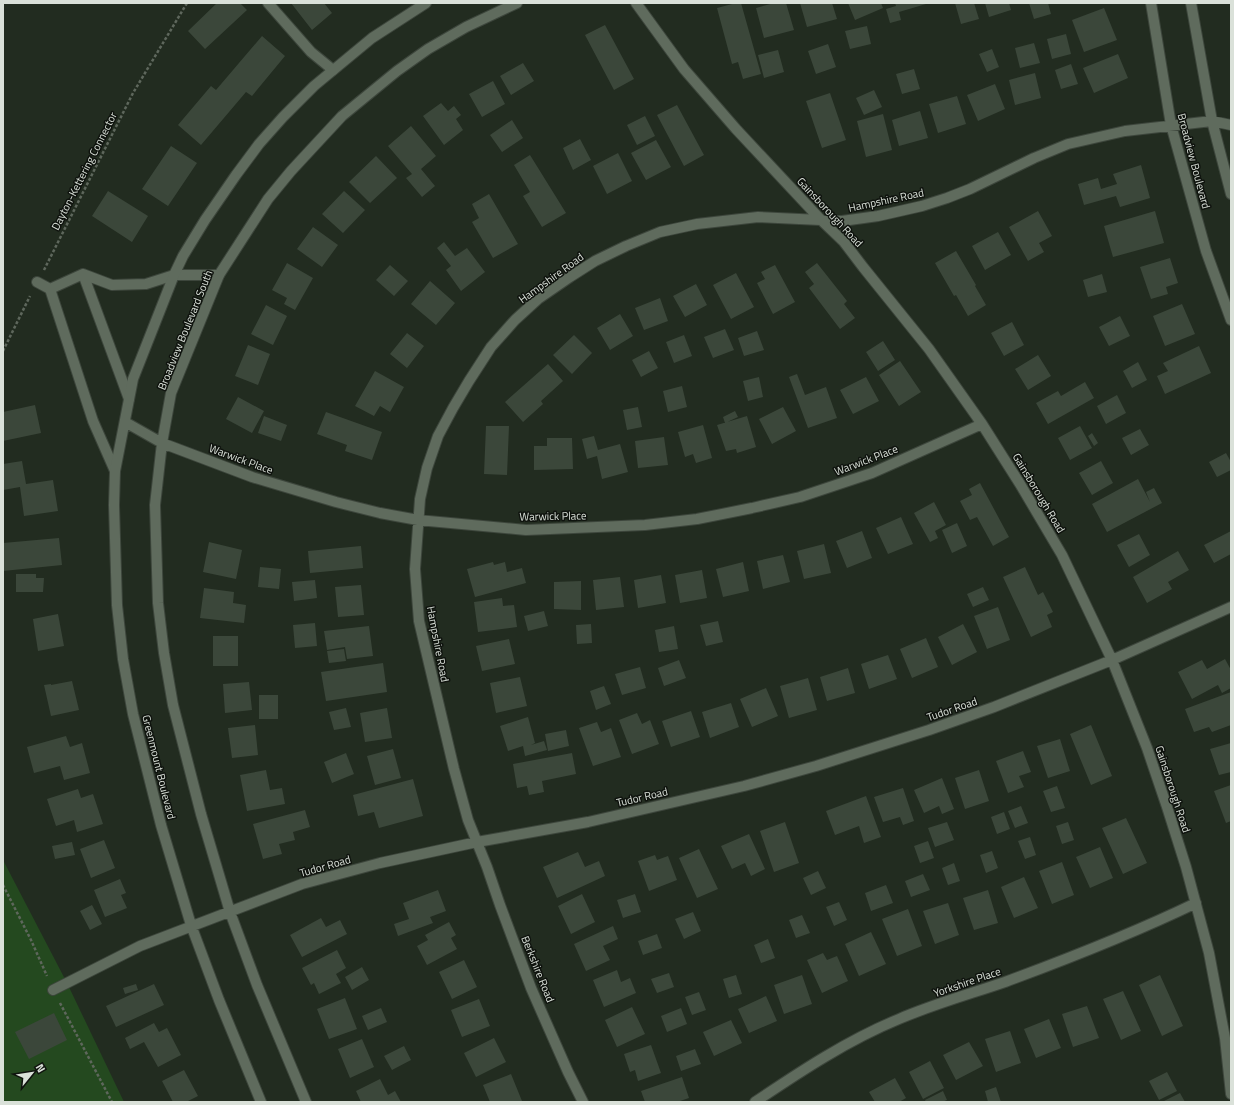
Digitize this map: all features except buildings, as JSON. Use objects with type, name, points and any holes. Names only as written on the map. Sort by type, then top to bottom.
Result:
[{"type":"street","points":[[268,3],[311,52],[333,70]]},
{"type":"street","points":[[125,422],[133,379],[174,275],[187,250],[236,174],[283,117],[314,86],[372,38],[426,3]]},
{"type":"street","name":"Broadview Boulevard South","points":[[162,443],[171,393],[219,275],[268,199],[313,145],[342,116],[397,71],[428,49],[466,27],[517,3]]},
{"type":"street","name":"Gainsborough Road","points":[[636,3],[684,69],[736,129],[821,220],[844,242],[929,349],[982,424],[1062,555],[1112,660],[1147,748],[1186,867],[1209,953],[1223,1030],[1231,1094]]},
{"type":"street","name":"Broadview Boulevard","points":[[1151,3],[1171,125],[1206,250],[1231,320]]},
{"type":"street","points":[[1191,3],[1212,121],[1231,194]]},
{"type":"street","name":"Hampshire Road","points":[[477,842],[468,820],[454,769],[419,621],[415,569],[418,520],[420,499],[427,468],[438,436],[468,381],[491,347],[515,320],[538,299],[595,261],[660,232],[697,224],[758,217],[842,221],[878,216],[922,206],[970,189],[1034,158],[1068,144],[1125,131],[1171,125],[1212,121],[1231,125]]},
{"type":"street","points":[[50,289],[83,274],[112,285],[146,284],[174,275],[219,275]]},
{"type":"street","points":[[83,274],[129,399]]},
{"type":"street","points":[[37,282],[50,289],[93,420],[115,471]]},
{"type":"street","name":"Warwick Place","points":[[125,422],[162,443],[252,477],[328,500],[380,513],[418,520],[526,530],[646,525],[697,519],[800,496],[857,478],[926,450],[982,424]]},
{"type":"street","name":"Greenmount Boulevard","points":[[125,422],[115,471],[114,505],[117,605],[123,659],[132,714],[161,825],[191,925],[219,1000],[261,1102]]},
{"type":"street","points":[[162,443],[155,505],[158,603],[164,653],[173,705],[199,806],[230,912],[257,985],[306,1102]]},
{"type":"street","name":"Tudor Road","points":[[54,990],[140,946],[191,925],[230,912],[302,884],[380,863],[477,842],[588,822],[744,786],[816,766],[980,712],[1112,660],[1231,607]]},
{"type":"street","name":"Berkshire Road","points":[[477,842],[531,988],[583,1102]]},
{"type":"street","name":"Yorkshire Place","points":[[755,1102],[801,1071],[847,1044],[898,1019],[948,1000],[1004,982],[1108,943],[1196,903]]},
{"type":"path","name":"Dayton-Kettering Connector","points":[[3,351],[133,93],[187,3]]},
{"type":"path","points":[[3,885],[54,990],[112,1102]]},
{"type":"green space","points":[[3,860],[67,983],[124,1102],[3,1102]]}]
